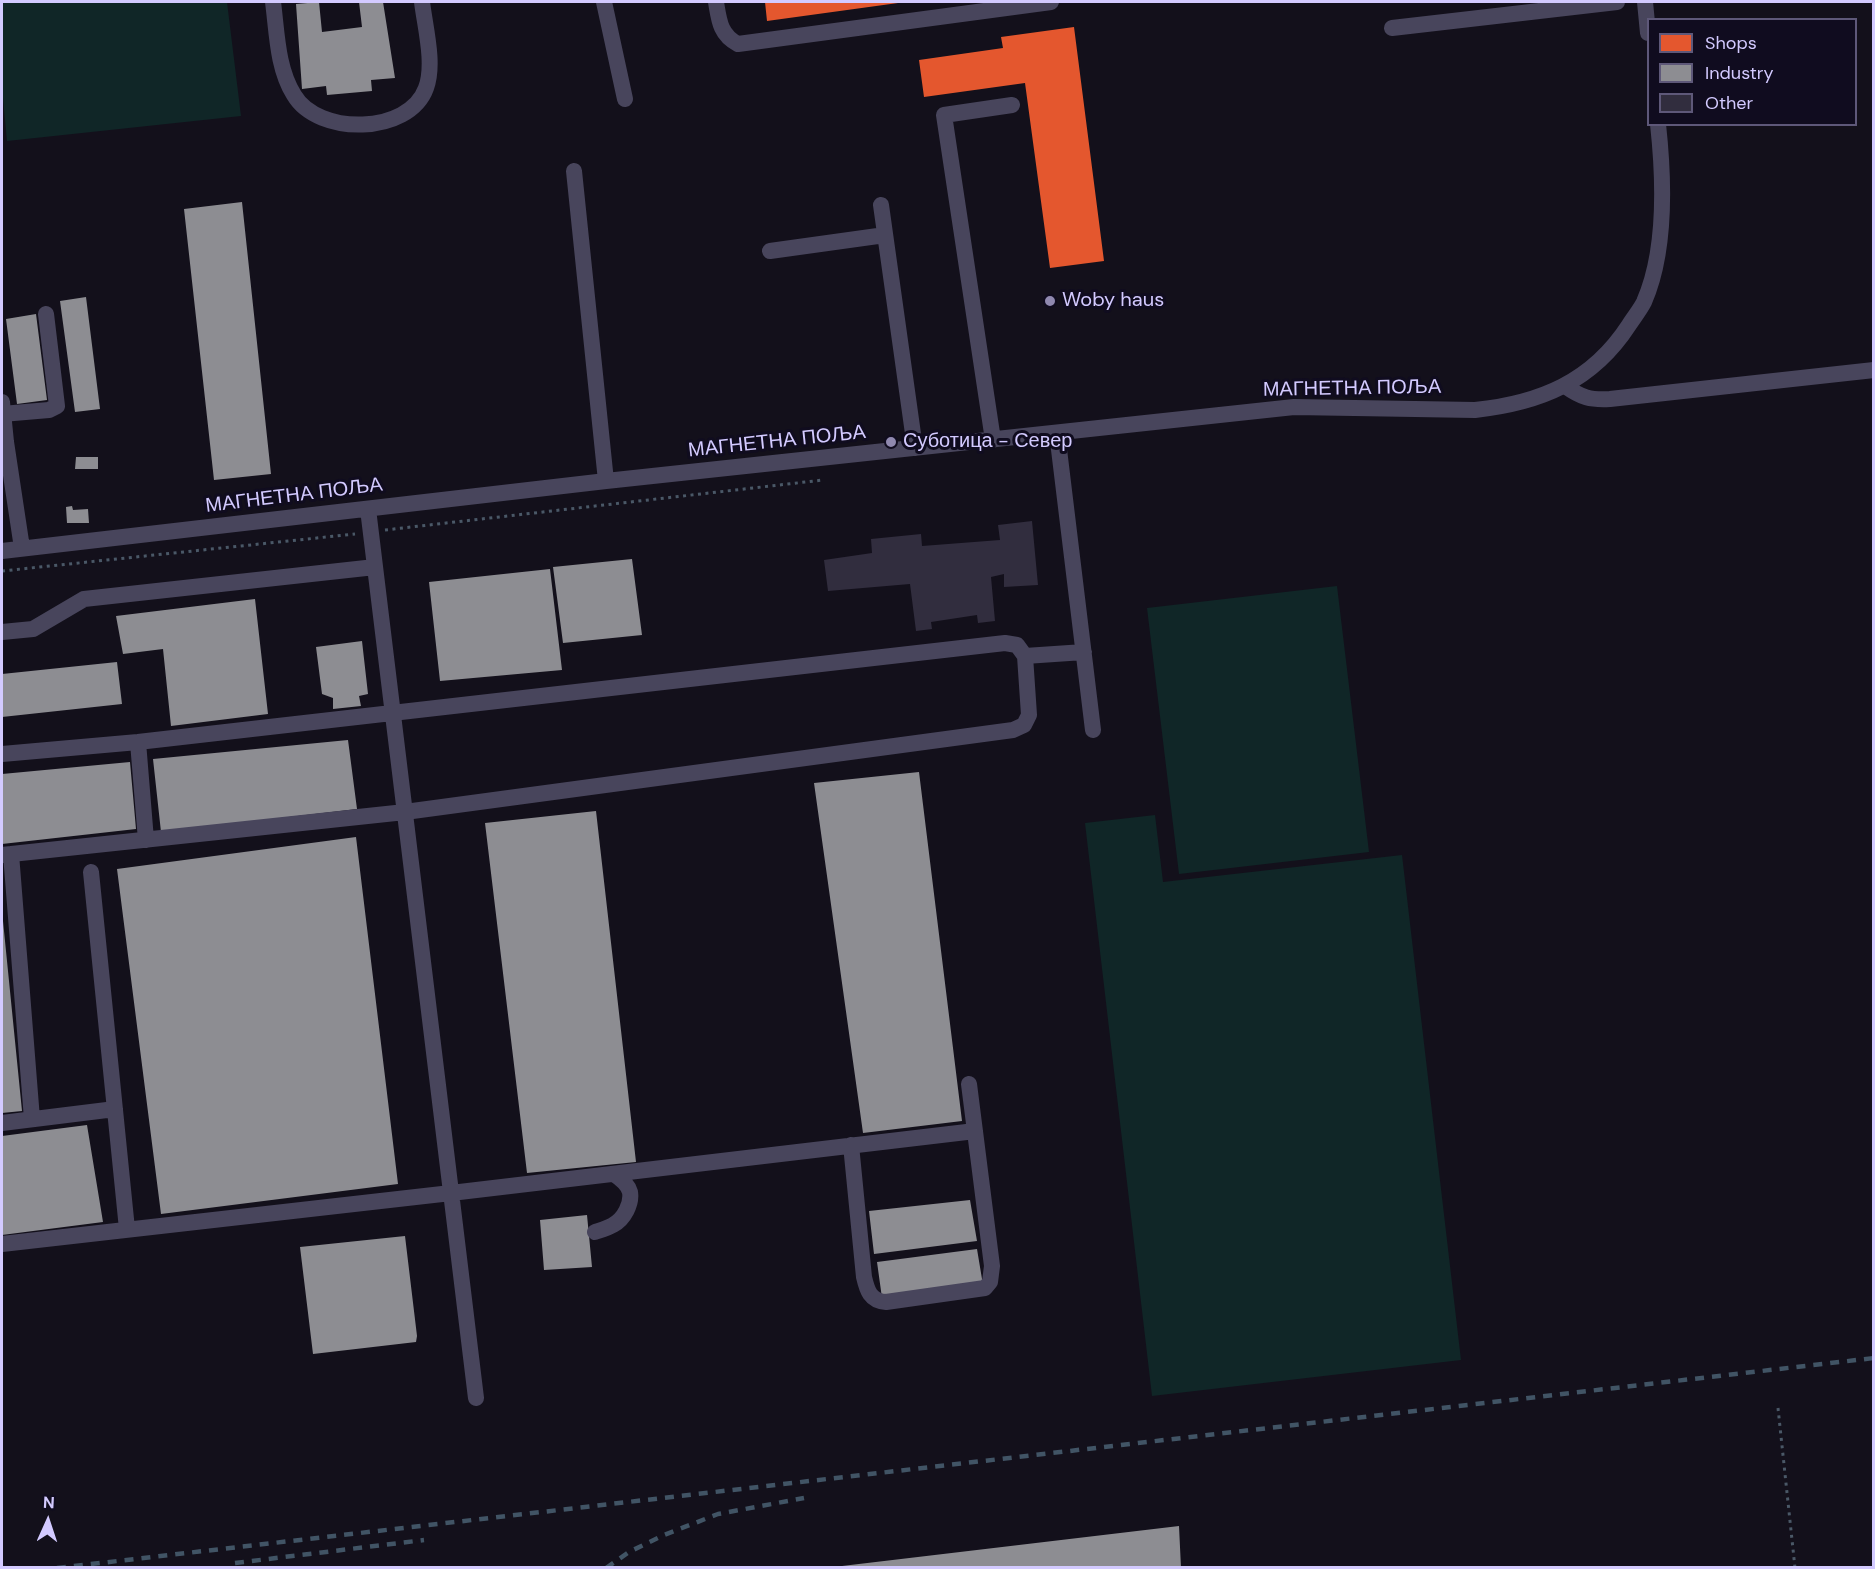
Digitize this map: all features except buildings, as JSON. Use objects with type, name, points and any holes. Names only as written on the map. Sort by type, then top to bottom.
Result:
[{"type":"street","points":[[273,2],[281,61],[285,77],[294,95],[304,108],[317,117],[353,125],[388,120],[406,114],[419,102],[426,88],[430,69],[422,2]]},
{"type":"street","points":[[604,2],[625,99]]},
{"type":"street","points":[[716,2],[719,22],[724,34],[738,44],[1051,2]]},
{"type":"street","points":[[1392,28],[1617,2]]},
{"type":"street","points":[[1645,2],[1647,23]]},
{"type":"street","points":[[993,440],[944,115],[1012,105]]},
{"type":"street","name":"МАГНЕТНА ПОЉА","points":[[2,550],[606,481],[1294,407],[1483,409],[1538,398],[1565,386],[1588,371],[1606,355],[1623,335],[1644,302],[1656,262],[1662,215],[1663,166],[1658,126]]},
{"type":"street","points":[[574,171],[606,481]]},
{"type":"street","points":[[880,205],[915,448]]},
{"type":"street","points":[[770,251],[885,235]]},
{"type":"street","points":[[22,548],[2,410],[49,410],[57,406],[46,314]]},
{"type":"street","points":[[1565,386],[1580,396],[1594,400],[1874,370]]},
{"type":"street","points":[[1057,433],[1093,730]]},
{"type":"street","points":[[368,509],[476,1398]]},
{"type":"street","points":[[2,632],[33,629],[84,599],[375,567]]},
{"type":"street","points":[[2,754],[138,742],[1005,643],[1017,645],[1025,656],[1029,715],[1024,725],[1013,730],[405,812],[6,854],[32,1119]]},
{"type":"street","points":[[1025,656],[1083,652]]},
{"type":"street","points":[[138,742],[146,840]]},
{"type":"street","points":[[91,872],[127,1228]]},
{"type":"street","points":[[850,1145],[864,1276],[872,1297],[875,1300],[886,1302],[981,1290],[988,1286],[992,1266],[969,1084]]},
{"type":"street","points":[[2,1123],[115,1109]]},
{"type":"street","points":[[2,1244],[975,1131]]},
{"type":"street","points":[[595,1232],[613,1226],[621,1219],[629,1206],[630,1190],[614,1173]]},
{"type":"path","points":[[2,571],[371,532],[823,480]]},
{"type":"path","points":[[1778,1408],[1795,1568]]},
{"type":"green space","points":[[2,2],[227,2],[241,116],[7,141],[2,88]]},
{"type":"green space","points":[[1337,586],[1369,852],[1179,874],[1147,608]]},
{"type":"green space","points":[[1155,815],[1163,882],[1402,855],[1461,1360],[1152,1396],[1085,823]]},
{"type":"railway","points":[[57,1568],[1874,1358]]},
{"type":"railway","points":[[606,1568],[629,1552],[664,1535],[718,1514],[804,1498]]},
{"type":"railway","points":[[235,1563],[424,1540]]},
{"type":"place","name":"Woby haus","points":[[1050,301]]},
{"type":"place","name":"Суботица - Север","points":[[891,442]]}]
